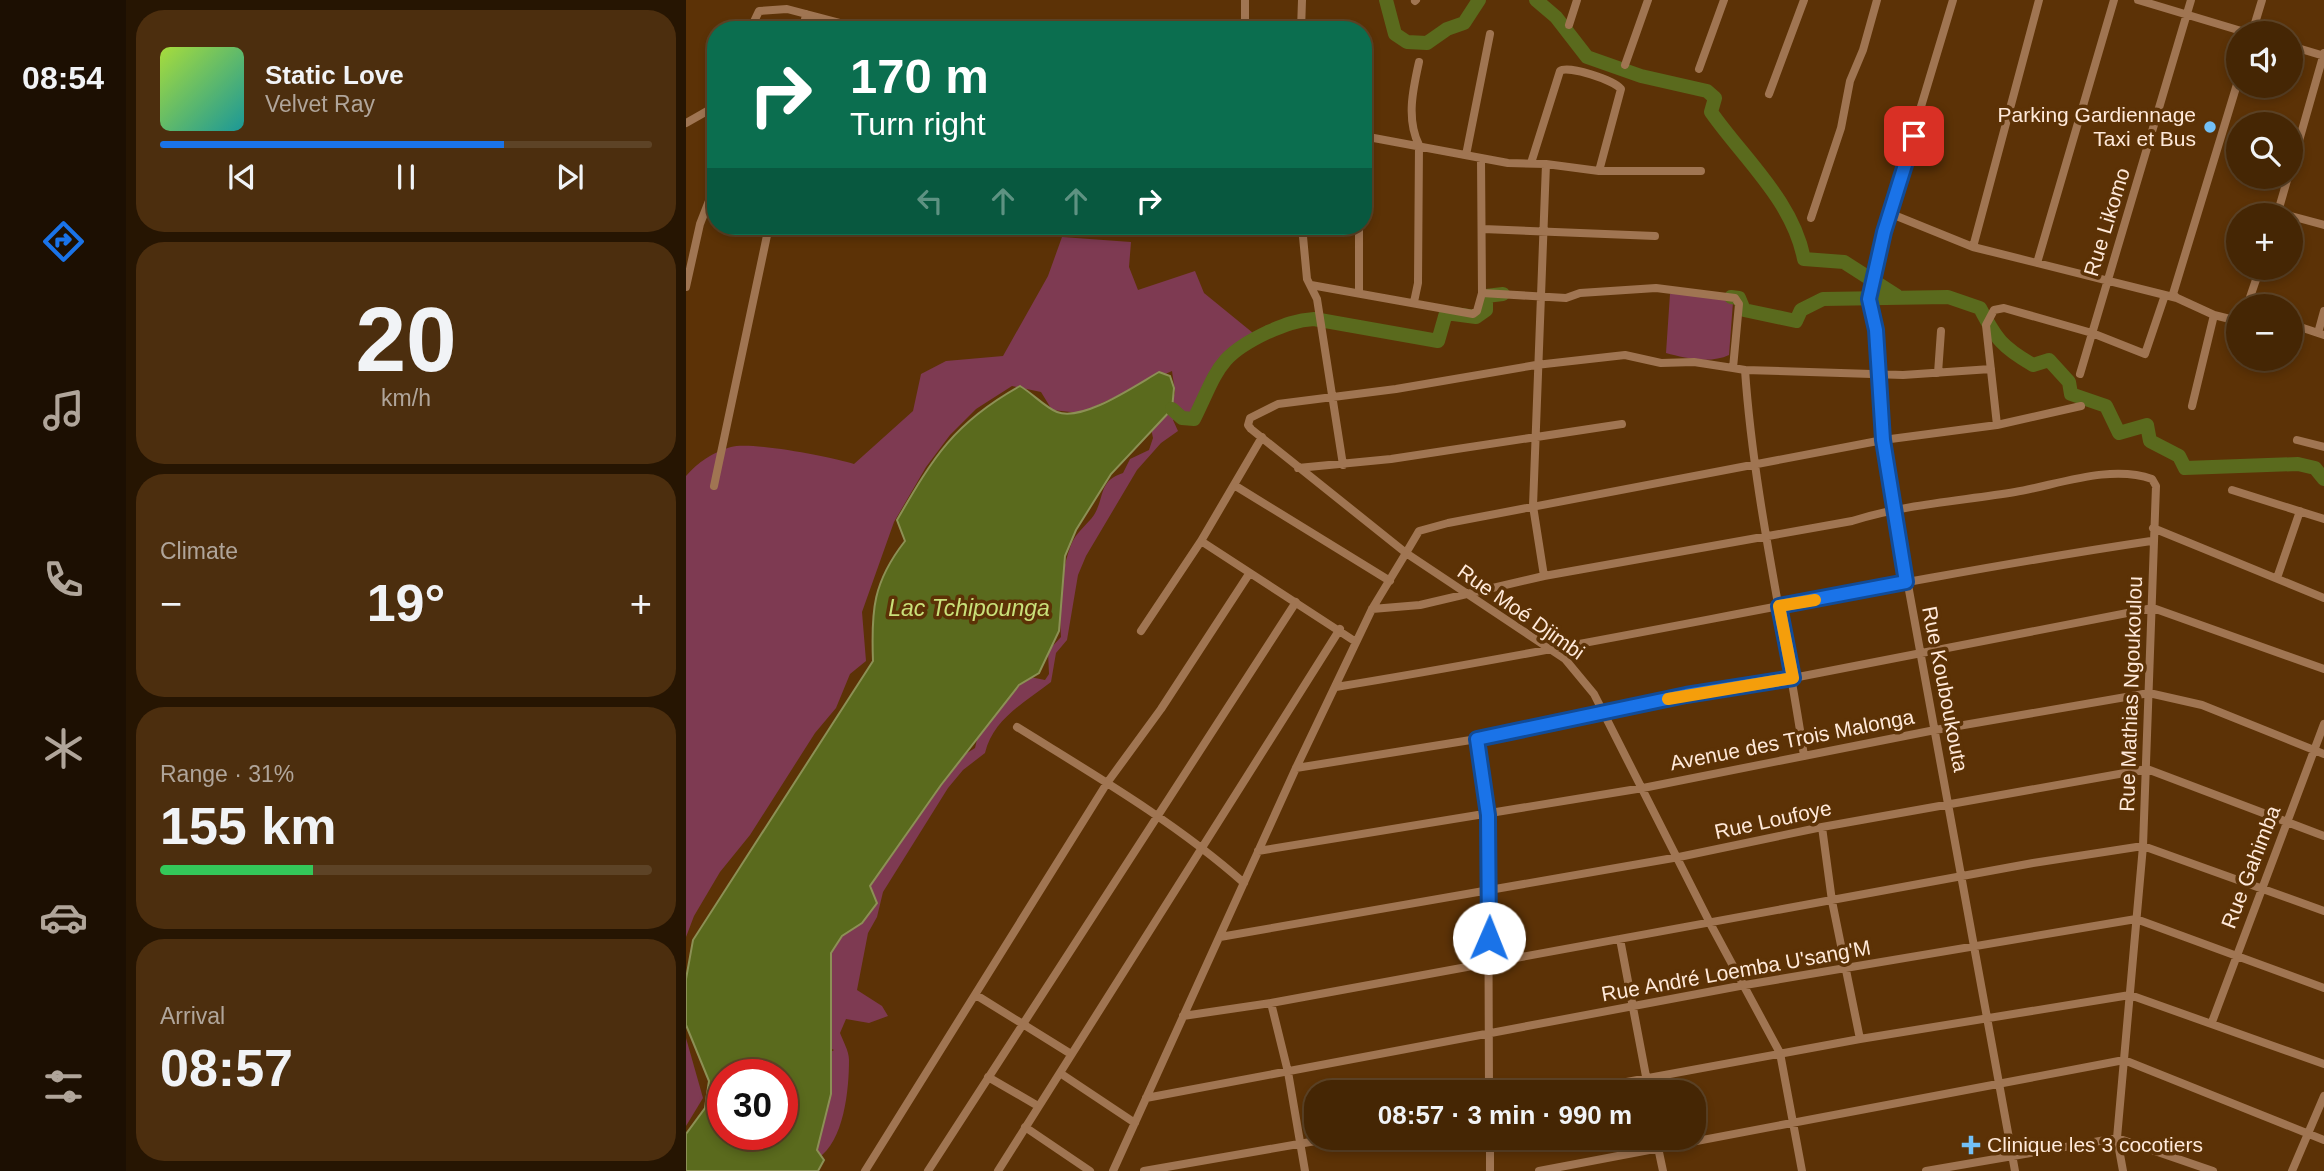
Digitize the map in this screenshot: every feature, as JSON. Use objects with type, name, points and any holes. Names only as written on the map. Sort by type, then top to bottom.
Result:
[{"type":"street","points":[[1245,0],[1245,21]]},
{"type":"street","points":[[1301,21],[1302,0]]},
{"type":"street","points":[[1569,25],[1577,0]]},
{"type":"street","points":[[1625,65],[1648,0]]},
{"type":"street","points":[[1699,69],[1724,0]]},
{"type":"street","points":[[1769,94],[1804,0]]},
{"type":"street","points":[[1811,218],[1841,128],[1850,81],[1863,50],[1877,0]]},
{"type":"street","name":"Rue Kouboukouta","points":[[1953,0],[1889,213],[1869,299],[1876,330],[1883,440],[1906,582],[1977,947],[1986,1017],[2015,1171]]},
{"type":"street","points":[[1973,247],[2039,0]]},
{"type":"street","points":[[2037,263],[2114,0]]},
{"type":"street","points":[[2138,0],[2226,26]]},
{"type":"street","name":"Rue Likomo","points":[[2080,374],[2191,0]]},
{"type":"street","points":[[2254,21],[2262,0]]},
{"type":"street","points":[[754,21],[759,11],[787,9],[833,21]]},
{"type":"street","points":[[805,21],[806,14]]},
{"type":"street","points":[[1466,155],[1490,34]]},
{"type":"street","points":[[2303,49],[2324,55],[2303,128]]},
{"type":"street","points":[[1414,302],[1418,283],[1419,145],[1412,130],[1413,91],[1419,62]]},
{"type":"street","points":[[1531,163],[1560,71],[1570,68],[1610,81],[1621,89],[1599,171]]},
{"type":"street","points":[[2177,298],[2173,294],[2233,98]]},
{"type":"street","points":[[686,123],[707,111]]},
{"type":"street","points":[[1372,137],[1481,159],[1599,171],[1701,171]]},
{"type":"street","points":[[1311,285],[1473,314],[1477,312],[1482,293],[1481,159]]},
{"type":"street","points":[[1544,576],[1533,506],[1536,365],[1546,164]]},
{"type":"street","points":[[686,287],[700,224],[707,206]]},
{"type":"street","points":[[1889,213],[1973,247],[2177,298],[2214,316],[2226,319]]},
{"type":"street","points":[[2303,219],[2324,225]]},
{"type":"street","points":[[1483,229],[1655,236]]},
{"type":"street","points":[[714,486],[767,235]]},
{"type":"street","points":[[1303,235],[1311,285],[1317,299],[1333,396],[1336,436],[1343,465]]},
{"type":"street","points":[[1359,235],[1359,292]]},
{"type":"street","points":[[1482,293],[1566,298],[1580,293],[1656,288],[1733,296],[1739,304],[1733,368]]},
{"type":"street","points":[[1997,425],[1986,325],[1994,310],[2004,309],[2092,333],[2145,354],[2165,295]]},
{"type":"street","points":[[2303,328],[2321,334],[2324,311]]},
{"type":"street","points":[[2192,406],[2214,316]]},
{"type":"street","points":[[1938,373],[1941,331]]},
{"type":"street","points":[[1141,631],[1201,541],[1262,437],[1248,425],[1256,414],[1278,404],[1536,365],[1625,355],[1661,363],[1694,362],[1791,374],[1938,373],[1991,369]]},
{"type":"street","points":[[1745,370],[1765,536],[1793,678],[1804,756]]},
{"type":"street","points":[[1113,1171],[1356,642],[1372,609],[1419,531],[1755,463],[1883,440],[1997,425],[2081,406]]},
{"type":"street","points":[[1298,468],[1343,465],[1622,424]]},
{"type":"street","name":"Rue Moé Djimbi","points":[[1262,437],[1406,553],[1565,660],[1580,675],[1643,788],[1711,925],[1780,1053],[1802,1171]]},
{"type":"street","points":[[2297,440],[2324,447]]},
{"type":"street","name":"Rue Mathias Ngoukoulou","points":[[1894,508],[2015,492],[2111,475],[2145,477],[2152,479],[2156,486],[2151,541],[2153,608],[2143,846],[2117,1138],[2123,1171]]},
{"type":"street","points":[[1234,485],[1390,581]]},
{"type":"street","points":[[2232,490],[2324,519]]},
{"type":"street","points":[[1372,609],[1420,605],[1544,576],[1852,521],[1894,508]]},
{"type":"street","points":[[2277,578],[2300,511]]},
{"type":"street","points":[[2153,528],[2324,598]]},
{"type":"street","points":[[1201,541],[1249,575],[1356,642]]},
{"type":"street","points":[[1336,687],[1447,670],[1906,582],[2151,541]]},
{"type":"street","points":[[865,1171],[1107,783],[1161,709],[1249,575]]},
{"type":"street","points":[[928,1171],[1296,602]]},
{"type":"street","points":[[1296,768],[1477,739],[1602,712],[2153,608],[2324,669]]},
{"type":"street","points":[[998,1171],[1339,629]]},
{"type":"street","name":"Avenue des Trois Malonga","points":[[1258,851],[1643,788],[1935,730],[2149,693],[2202,705],[2324,754]]},
{"type":"street","name":"Rue Gahimba","points":[[2212,1022],[2324,724]]},
{"type":"street","points":[[1017,727],[1158,816],[1203,847],[1244,883]]},
{"type":"street","points":[[1477,739],[1488,815],[1489,1080]]},
{"type":"street","points":[[2147,769],[2324,836]]},
{"type":"street","name":"Rue Loufoye","points":[[1220,937],[1679,857],[1822,827],[2147,769]]},
{"type":"street","points":[[1822,827],[1832,901],[1848,968],[1860,1039]]},
{"type":"street","points":[[1183,1016],[1271,1003],[2143,846],[2324,911]]},
{"type":"street","name":"Rue André Loemba U'sang'M","points":[[1146,1098],[1745,985],[2136,919],[2324,988]]},
{"type":"street","points":[[1620,939],[1647,1078]]},
{"type":"street","points":[[976,995],[1071,1054]]},
{"type":"street","points":[[1636,1080],[1986,1017],[2130,995],[2324,1064]]},
{"type":"street","points":[[1271,1003],[1288,1072],[1305,1171]]},
{"type":"street","points":[[1706,1140],[2124,1060],[2324,1140]]},
{"type":"street","points":[[1060,1073],[1135,1123]]},
{"type":"street","points":[[988,1077],[1038,1106]]},
{"type":"street","points":[[2292,1171],[2324,1096]]},
{"type":"street","points":[[1025,1127],[1090,1171]]},
{"type":"street","points":[[1926,1171],[2117,1138],[2213,1171]]},
{"type":"street","points":[[1144,1171],[1304,1143]]},
{"type":"street","points":[[1490,1150],[1490,1171]]},
{"type":"street","points":[[1539,1171],[1658,1150],[1663,1171]]},
{"type":"shaded area","points":[[1062,237],[1131,242],[1129,267],[1138,290],[1195,271],[1204,293],[1253,333],[1211,385],[1197,409],[1173,420],[1178,431],[1161,443],[1137,470],[1086,556],[1078,575],[1067,640],[1056,653],[1051,682],[1011,712],[995,730],[985,753],[963,770],[948,788],[883,892],[877,917],[868,933],[857,990],[882,1006],[888,1016],[869,1023],[846,1019],[840,1033],[849,1060],[843,1114],[834,1140],[818,1158],[809,1151],[821,1104],[832,1086],[820,1058],[834,1050],[825,1046],[827,956],[864,885],[953,762],[975,748],[980,727],[1024,681],[1030,677],[1045,680],[1049,674],[1048,651],[1061,637],[1061,590],[1073,540],[1094,515],[1109,480],[1123,473],[1130,459],[1149,450],[1153,438],[1149,419],[1164,410],[1169,414],[1175,392],[1172,371],[1080,413],[1052,410],[1041,392],[1012,386],[976,409],[950,435],[926,467],[894,522],[862,612],[866,661],[850,674],[836,708],[815,733],[750,835],[720,872],[694,916],[686,937],[686,476],[712,455],[724,449],[741,446],[792,451],[854,464],[913,411],[921,374],[946,361],[1003,356],[1048,276]]},
{"type":"shaded area","points":[[1670,294],[1723,297],[1733,302],[1729,355],[1705,360],[1666,353]]},
{"type":"shaded area","points":[[686,1038],[703,1098],[686,1126]]},
{"type":"water","name":"Lac Tchipounga","points":[[1159,372],[1170,376],[1174,388],[1172,409],[1111,474],[1076,530],[1065,556],[1059,631],[1039,673],[1019,685],[941,785],[870,886],[877,903],[862,923],[842,936],[831,953],[831,1094],[817,1150],[824,1160],[818,1171],[686,1171],[686,1134],[705,1108],[707,1094],[707,1150],[798,1150],[798,1059],[707,1059],[707,1076],[686,1025],[686,979],[693,940],[873,661],[876,597],[886,570],[905,541],[897,520],[948,443],[978,414],[1020,386],[1053,410],[1068,414],[1095,407]]},
{"type":"waterway","points":[[1386,0],[1395,34],[1407,42],[1427,43],[1447,29],[1464,23],[1479,0]]},
{"type":"waterway","points":[[1536,0],[1556,17],[1587,57],[1641,76],[1707,91],[1715,98],[1711,112],[1766,181],[1789,218],[1804,259],[1844,262],[1897,296]]},
{"type":"waterway","points":[[1172,409],[1182,418],[1194,419],[1215,376],[1229,357],[1251,341],[1285,325],[1314,319],[1438,341],[1446,313],[1476,317],[1486,310],[1486,296],[1503,294]]},
{"type":"waterway","points":[[1731,297],[1739,298],[1744,310],[1796,321],[1801,310],[1823,299],[1948,297],[1980,308],[2001,341],[2022,359],[2033,365],[2049,360],[2069,382],[2071,394],[2106,406],[2119,433],[2147,425],[2150,441],[2179,456],[2185,468],[2298,464],[2315,468],[2324,479]]},
{"type":"slow traffic","points":[[1668,699],[1793,678],[1779,606],[1815,600]]},
{"type":"place","name":"Parking Gardiennage Taxi et Bus","points":[[2210,127]]},
{"type":"place","name":"Clinique les 3 cocotiers","points":[[1971,1145]]},
{"type":"route","points":[[1489,938],[1488,815],[1477,739],[1686,695],[1793,678],[1779,606],[1906,582],[1883,440],[1876,330],[1869,299],[1884,232],[1914,136]]}]
